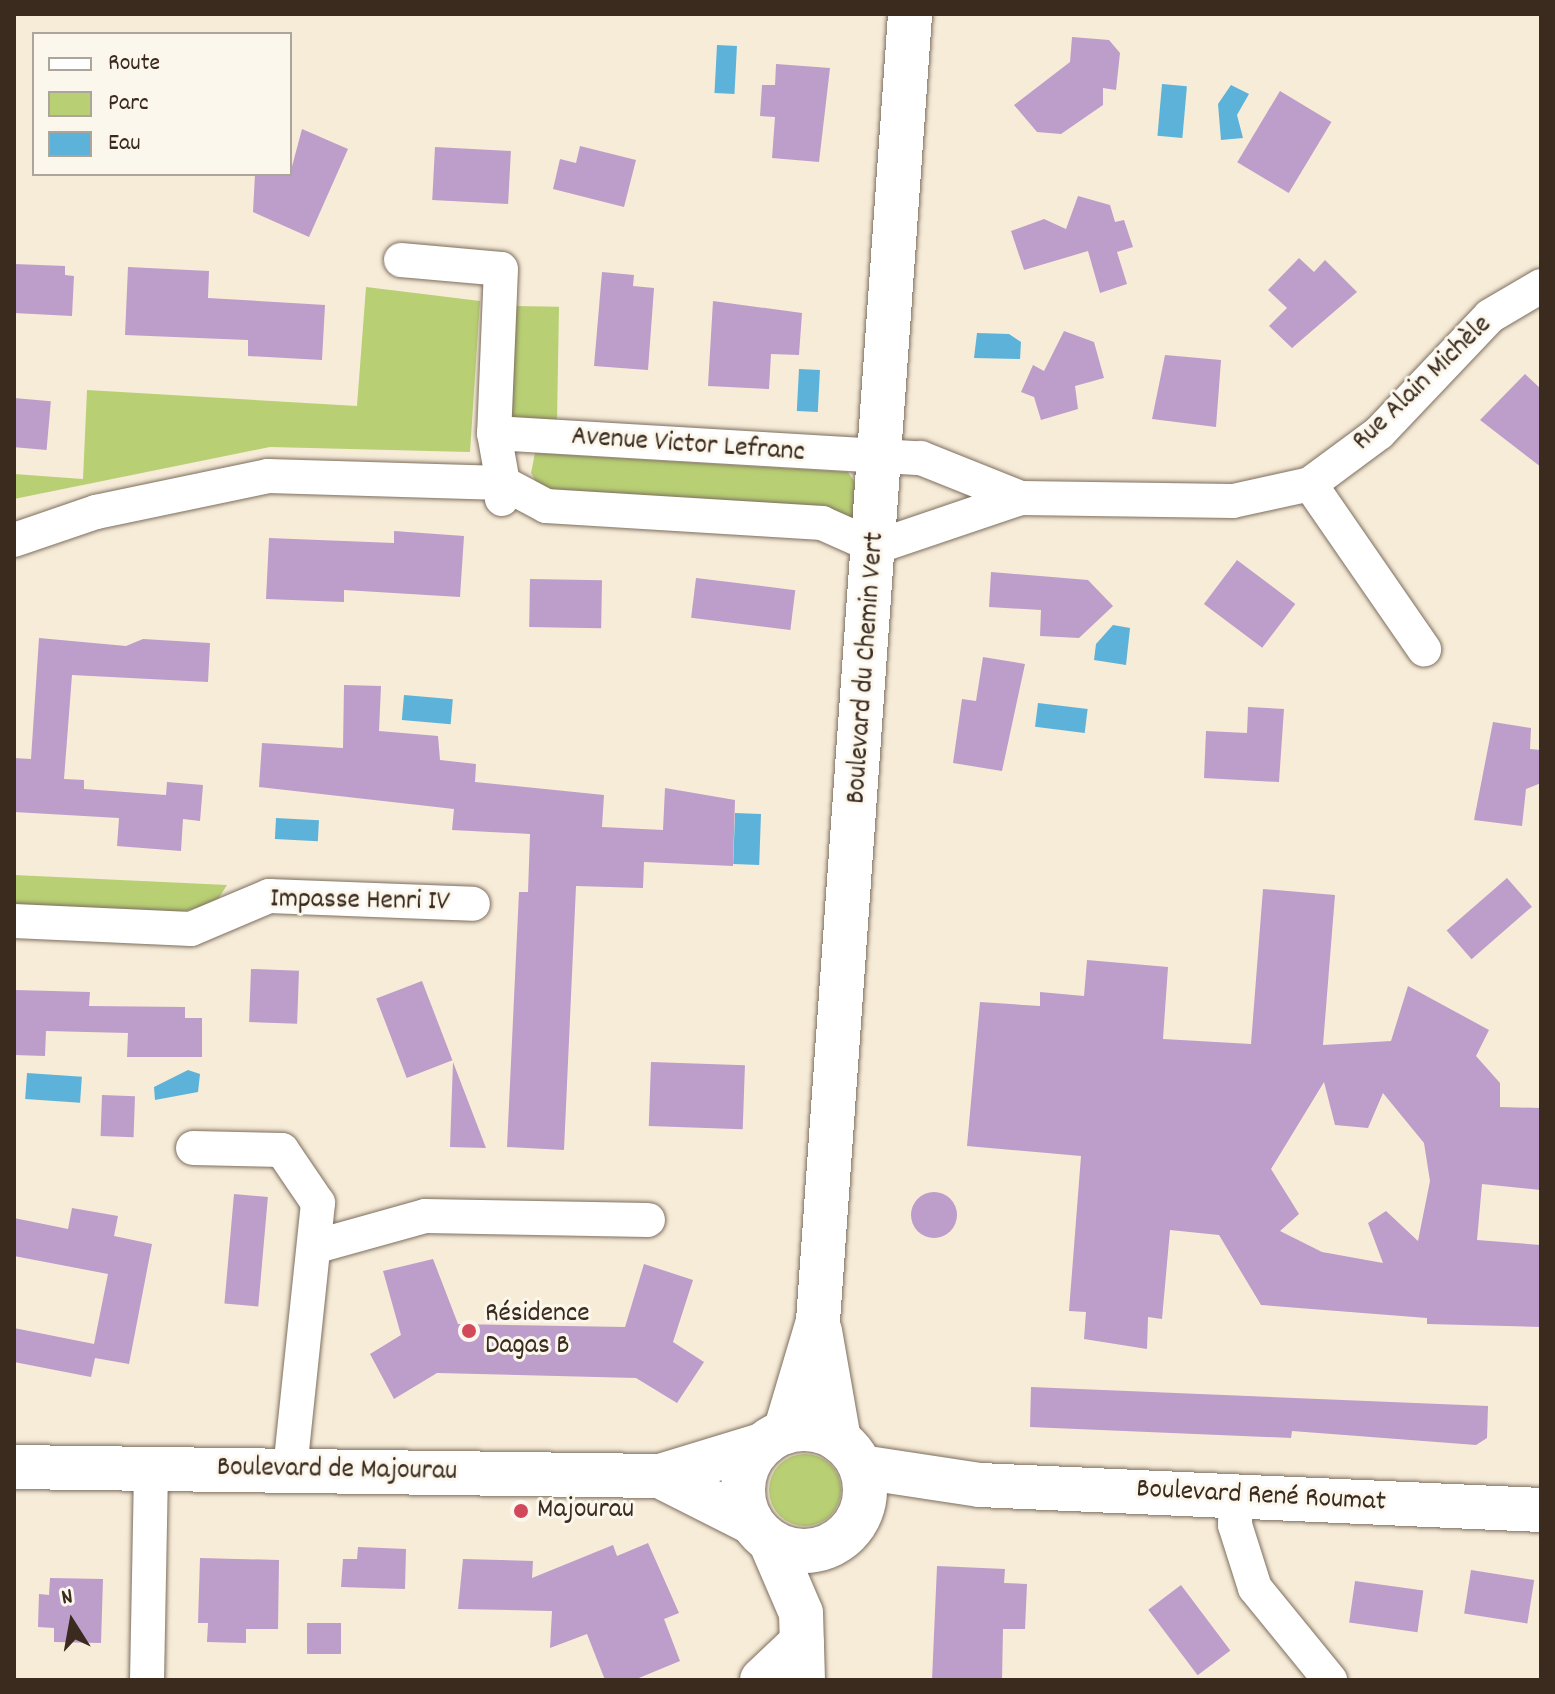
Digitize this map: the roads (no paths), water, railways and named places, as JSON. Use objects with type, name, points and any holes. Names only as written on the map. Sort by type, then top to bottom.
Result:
[{"type":"street","name":"Boulevard du Chemin Vert","points":[[852,1487],[818,1321],[876,547],[910,14]]},
{"type":"street","points":[[401,260],[501,269],[494,433],[502,491]]},
{"type":"street","name":"Rue Alain Michèle","points":[[876,547],[1021,498],[1233,501],[1310,484],[1379,433],[1490,316],[1541,286]]},
{"type":"street","name":"Avenue Victor Lefranc","points":[[494,433],[882,459]]},
{"type":"street","name":"Rue Alain Michèle","points":[[882,459],[921,458],[1021,498]]},
{"type":"street","points":[[14,540],[96,512],[268,476],[502,491],[546,506],[822,523],[876,547]]},
{"type":"street","points":[[1310,484],[1424,649]]},
{"type":"street","name":"Impasse Henri IV","points":[[14,921],[191,929],[269,896],[473,904]]},
{"type":"street","points":[[193,1148],[282,1150],[318,1203],[290,1471]]},
{"type":"street","points":[[314,1247],[425,1216],[648,1220]]},
{"type":"street","name":"Boulevard du Chemin Vert","points":[[773,1439],[818,1321]]},
{"type":"street","points":[[802,1645],[761,1532],[742,1490],[773,1439],[813,1429],[852,1487]]},
{"type":"street","name":"Boulevard de Majourau","points":[[14,1467],[660,1476],[773,1439]]},
{"type":"street","points":[[147,1680],[151,1469]]},
{"type":"street","name":"Boulevard de Majourau","points":[[660,1476],[761,1532]]},
{"type":"street","name":"Boulevard René Roumat","points":[[852,1487],[980,1485],[1541,1510]]},
{"type":"street","points":[[761,1532],[809,1552],[852,1487]]},
{"type":"street","points":[[762,1680],[802,1645],[852,1487]]},
{"type":"street","points":[[1236,1496],[1235,1525],[1255,1588],[1330,1680]]},
{"type":"water","points":[[717,45],[737,46],[734,94],[714,93]]},
{"type":"water","points":[[1162,84],[1187,86],[1182,138],[1157,136]]},
{"type":"water","points":[[1231,85],[1249,94],[1237,115],[1243,138],[1221,140],[1218,104]]},
{"type":"water","points":[[977,333],[1009,334],[1021,342],[1020,359],[974,358]]},
{"type":"water","points":[[799,369],[820,370],[818,412],[797,411]]},
{"type":"water","points":[[1113,625],[1130,628],[1126,665],[1094,660],[1096,644]]},
{"type":"water","points":[[404,695],[453,699],[451,724],[402,720]]},
{"type":"water","points":[[1038,703],[1088,709],[1085,733],[1035,727]]},
{"type":"water","points":[[735,813],[761,814],[759,865],[733,864]]},
{"type":"water","points":[[276,818],[319,820],[318,841],[275,839]]},
{"type":"water","points":[[188,1070],[200,1074],[198,1092],[155,1100],[154,1087]]},
{"type":"water","points":[[27,1073],[82,1077],[80,1103],[25,1099]]},
{"type":"place","name":"Résidence Dagas B","points":[[469,1331]]},
{"type":"place","name":"Majourau","points":[[521,1511]]}]
